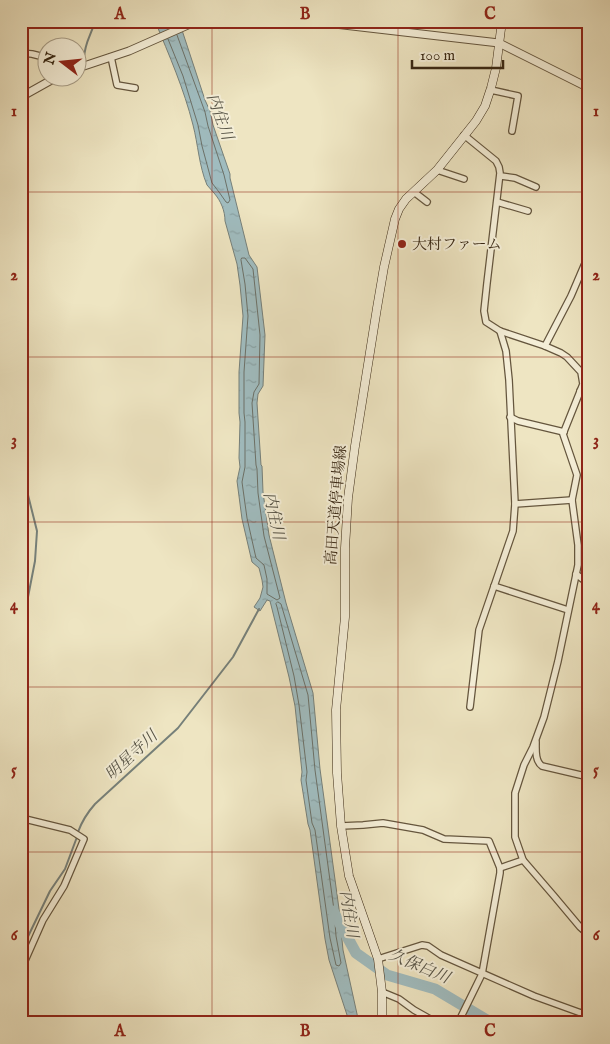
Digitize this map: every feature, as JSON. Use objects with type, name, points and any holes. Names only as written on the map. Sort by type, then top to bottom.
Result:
[{"type":"main road","name":"高田天道停車場線","points":[[382,1023],[382,992],[378,959],[350,876],[341,826],[337,773],[336,710],[344,617],[344,548],[348,498],[375,318],[395,219],[406,199],[437,170],[476,121],[485,106],[496,68],[502,21]]},
{"type":"street","points":[[88,64],[129,51],[196,21]]},
{"type":"street","points":[[309,21],[498,43],[589,88]]},
{"type":"street","points":[[389,29],[390,21]]},
{"type":"street","points":[[21,53],[38,56]]},
{"type":"street","points":[[112,57],[117,84],[135,88]]},
{"type":"street","points":[[21,97],[38,88]]},
{"type":"street","points":[[491,90],[518,96],[512,132]]},
{"type":"street","points":[[464,135],[496,161],[501,176],[484,312],[486,322],[500,331],[561,353],[581,372],[583,384],[563,434],[577,475],[572,500],[578,545],[578,564],[546,710],[524,764],[515,793],[515,837],[523,860],[589,935]]},
{"type":"street","points":[[437,170],[464,179]]},
{"type":"street","points":[[501,176],[521,180],[536,187]]},
{"type":"street","points":[[414,192],[427,202]]},
{"type":"street","points":[[497,202],[528,211]]},
{"type":"street","points":[[545,346],[571,296],[589,254]]},
{"type":"street","points":[[470,707],[478,630],[513,531],[515,504],[509,380],[506,351],[500,331]]},
{"type":"street","points":[[580,391],[589,393]]},
{"type":"street","points":[[510,417],[518,421],[564,432]]},
{"type":"street","points":[[21,449],[24,461],[21,462]]},
{"type":"street","points":[[515,504],[572,500]]},
{"type":"street","points":[[576,574],[589,584]]},
{"type":"street","points":[[494,586],[568,610]]},
{"type":"street","points":[[535,740],[539,764],[589,777]]},
{"type":"street","points":[[21,818],[70,830],[84,838],[64,886],[43,920],[21,973]]},
{"type":"street","points":[[341,826],[383,823],[423,830],[444,839],[490,841],[500,868],[482,974],[458,1023]]},
{"type":"street","points":[[500,868],[523,860]]},
{"type":"street","points":[[378,959],[422,945],[428,946],[441,955],[534,996],[581,1013],[589,1011]]},
{"type":"street","points":[[382,992],[399,999],[435,1023]]},
{"type":"water","points":[[155,21],[179,21],[230,174],[249,255],[257,267],[265,335],[263,386],[258,394],[257,403],[263,492],[269,535],[286,603],[313,693],[320,769],[343,950],[359,1023],[346,1023],[347,1015],[329,960],[301,780],[302,772],[295,706],[270,601],[267,600],[260,611],[254,607],[260,598],[263,587],[259,568],[252,562],[242,519],[237,481],[240,467],[239,372],[243,316],[237,264],[223,210],[219,199],[207,185],[204,178],[193,125],[185,98]]},
{"type":"waterway","points":[[88,40],[95,21]]},
{"type":"waterway","points":[[21,467],[37,531],[35,561],[21,633]]},
{"type":"waterway","name":"明星寺川","points":[[78,832],[85,817],[95,804],[178,728],[233,657],[259,609]]},
{"type":"waterway","name":"明星寺川","points":[[21,951],[50,891],[65,869],[77,837]]},
{"type":"waterway","name":"久保白川","points":[[333,911],[356,953],[387,975],[435,989],[492,1023]]},
{"type":"place","name":"大村ファーム","points":[[402,244]]},
{"type":"water label","name":"内住川","points":[[219,117]]},
{"type":"water label","name":"内住川","points":[[273,516]]},
{"type":"water label","name":"内住川","points":[[348,914]]}]
